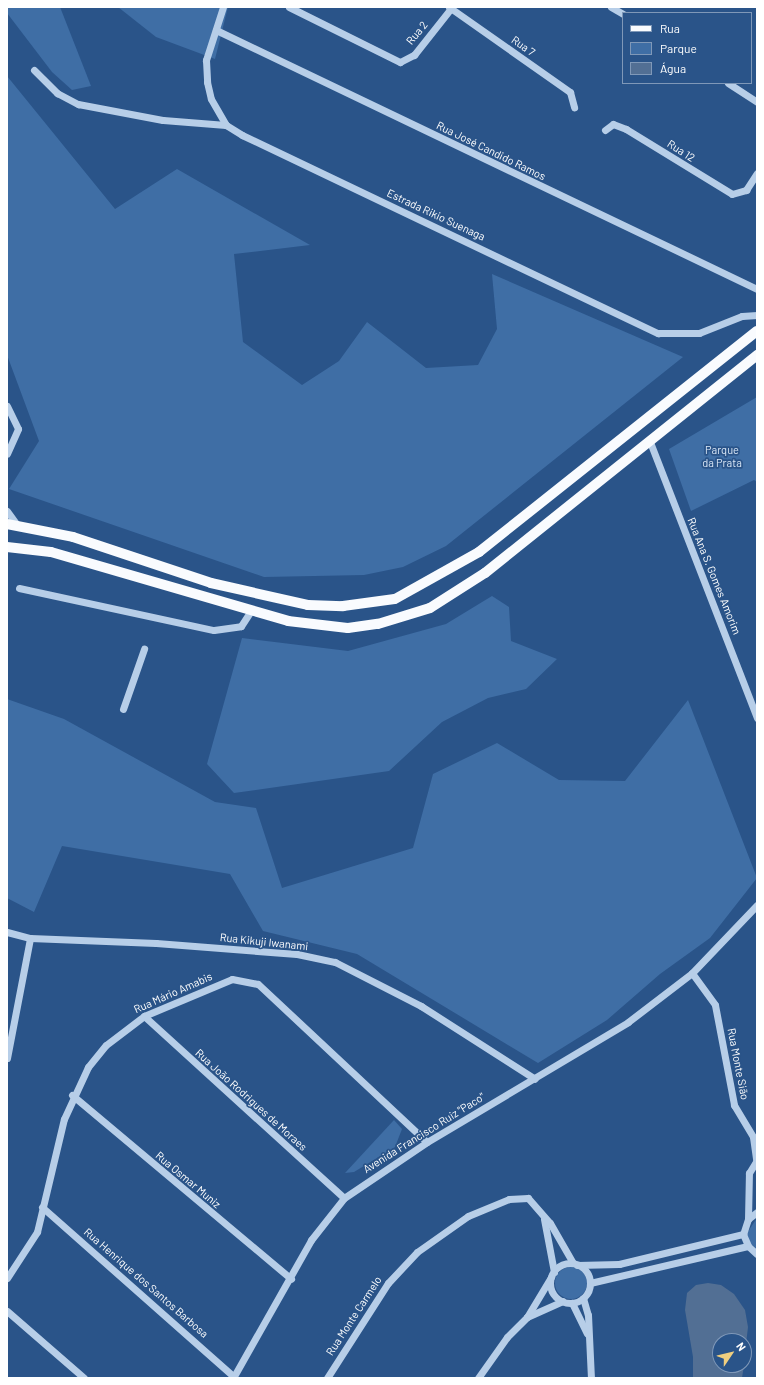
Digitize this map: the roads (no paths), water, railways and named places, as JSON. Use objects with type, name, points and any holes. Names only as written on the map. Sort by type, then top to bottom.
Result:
[{"type":"main road","points":[[12,525],[73,537],[211,582],[300,604],[343,606],[395,599],[480,552],[757,331]]},
{"type":"main road","points":[[7,547],[51,552],[250,612],[348,628],[378,624],[430,608],[485,573],[757,355]]},
{"type":"street","points":[[223,7],[206,60],[207,82],[211,99],[226,125]]},
{"type":"street","name":"Rua 2","points":[[289,7],[393,60],[408,61],[451,7]]},
{"type":"street","name":"Rua 7","points":[[451,7],[570,92],[574,107]]},
{"type":"street","points":[[611,7],[622,13]]},
{"type":"street","name":"Rua José Candido Ramos","points":[[216,30],[757,289]]},
{"type":"street","points":[[34,70],[57,93],[78,104],[163,120],[226,125]]},
{"type":"street","points":[[730,84],[757,102]]},
{"type":"street","name":"Rua 12","points":[[605,130],[613,124],[626,129],[722,190],[732,194],[746,190],[757,173]]},
{"type":"street","name":"Estrada Rikio Suenaga","points":[[226,125],[634,324],[675,336],[699,333],[742,316],[757,315]]},
{"type":"street","points":[[7,406],[18,429],[7,454]]},
{"type":"street","name":"Rua Ana S. Gomes Amorim","points":[[650,442],[757,718]]},
{"type":"street","points":[[7,511],[12,525]]},
{"type":"street","points":[[19,588],[214,630],[241,626],[250,612]]},
{"type":"street","points":[[123,709],[144,649]]},
{"type":"street","name":"Avenida Francisco Ruiz \"Paco\"","points":[[234,1377],[291,1279],[311,1240],[344,1198],[427,1142],[535,1079],[628,1022],[692,973],[757,905]]},
{"type":"street","name":"Rua Kikuji Iwanami","points":[[7,932],[30,938],[156,942],[297,954],[335,962],[422,1006],[535,1079]]},
{"type":"street","points":[[7,1058],[30,938]]},
{"type":"street","name":"Rua Monte Sião","points":[[692,973],[715,1005],[732,1099],[753,1137],[756,1163],[750,1173],[748,1219],[743,1234]]},
{"type":"street","name":"Rua Mário Amabis","points":[[7,1278],[32,1243],[72,1095],[106,1045],[144,1016],[232,979],[258,984],[427,1142]]},
{"type":"street","name":"Rua João Rodrigues de Moraes","points":[[144,1016],[344,1198]]},
{"type":"street","name":"Rua Osmar Muniz","points":[[72,1095],[291,1279]]},
{"type":"street","name":"Rua Monte Carmelo","points":[[327,1378],[388,1283],[442,1232],[468,1216],[519,1196],[528,1198],[542,1214],[575,1264]]},
{"type":"street","name":"Rua Henrique dos Santos Barbosa","points":[[42,1207],[234,1377]]},
{"type":"street","points":[[748,1219],[757,1212]]},
{"type":"street","name":"Rua Monte Carmelo","points":[[542,1214],[552,1274]]},
{"type":"street","points":[[478,1378],[507,1337],[527,1317],[552,1274],[563,1264],[619,1264],[743,1234],[748,1246],[757,1254]]},
{"type":"street","points":[[590,1283],[748,1246]]},
{"type":"street","points":[[552,1274],[551,1290],[563,1301],[572,1303],[583,1298],[590,1283],[585,1270],[575,1264]]},
{"type":"street","points":[[583,1298],[588,1315],[587,1334],[591,1378]]},
{"type":"street","points":[[527,1317],[563,1301]]},
{"type":"street","points":[[572,1303],[587,1334]]},
{"type":"street","points":[[7,1311],[84,1378]]},
{"type":"water","points":[[708,1283],[721,1285],[734,1294],[745,1310],[748,1327],[747,1333],[712,1333],[712,1373],[743,1373],[742,1378],[693,1378],[693,1357],[685,1310],[687,1293],[696,1285]]},
{"type":"park label","name":"Parque da Prata","points":[[722,457]]}]
